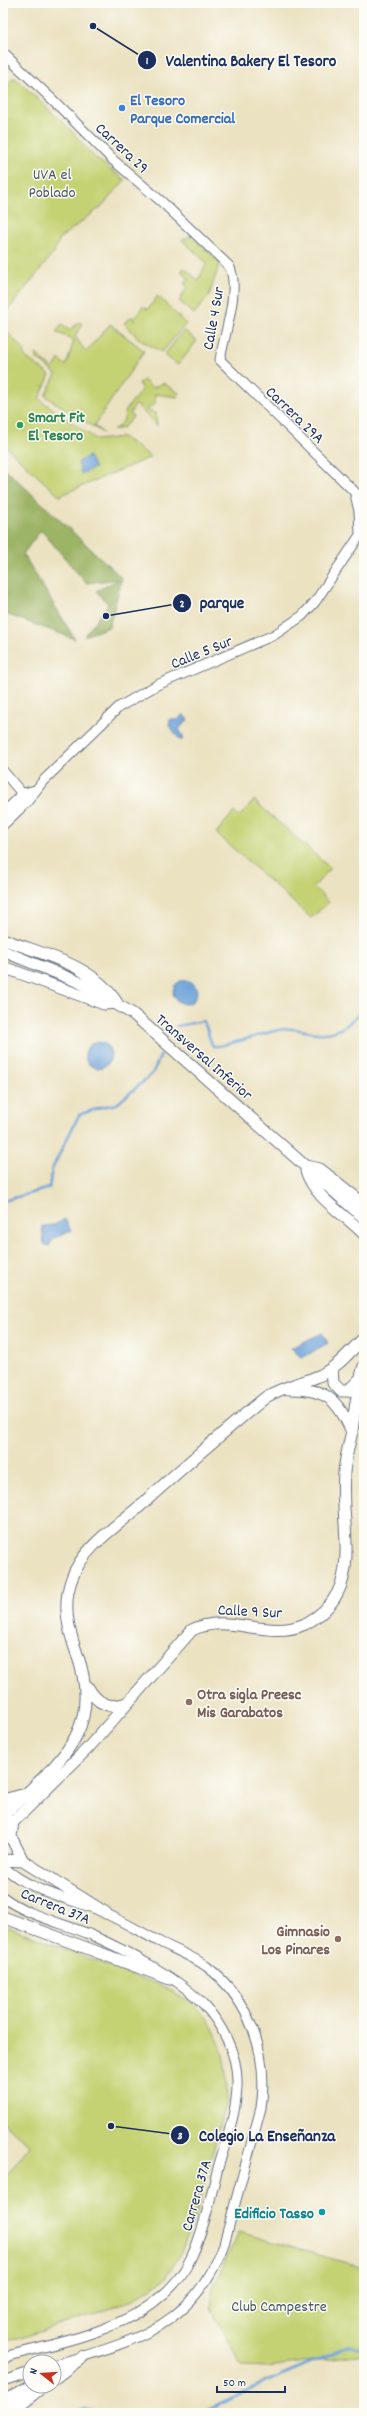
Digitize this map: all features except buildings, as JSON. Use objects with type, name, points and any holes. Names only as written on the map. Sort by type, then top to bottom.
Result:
[{"type":"main road","points":[[3,939],[69,964],[90,974],[108,989],[117,1002],[104,1004],[3,967]]},
{"type":"main road","name":"Transversal Inferior","points":[[3,951],[81,983],[117,1002],[133,1014],[364,1218]]},
{"type":"main road","points":[[364,1204],[320,1169],[305,1166],[309,1181],[324,1198],[364,1234]]},
{"type":"main road","points":[[131,1702],[119,1706],[106,1706],[92,1696],[84,1682],[68,1628],[66,1612],[68,1591],[76,1569],[91,1549],[248,1411],[278,1389],[321,1375],[332,1369],[364,1338]]},
{"type":"main road","name":"Calle 9 Sur","points":[[3,1832],[88,1748],[131,1702],[182,1639],[192,1630],[203,1624],[216,1622],[268,1629],[290,1628],[303,1625],[320,1616],[333,1604],[346,1579],[350,1556],[344,1472],[360,1379],[364,1366]]},
{"type":"main road","points":[[332,1369],[333,1383],[341,1390],[348,1391],[360,1379]]},
{"type":"main road","points":[[278,1389],[303,1388],[324,1394],[339,1406],[352,1432]]},
{"type":"main road","points":[[3,1816],[66,1752],[81,1729],[85,1711],[84,1682]]},
{"type":"main road","points":[[3,1800],[25,1794]]},
{"type":"main road","points":[[13,1821],[11,1837],[23,1861]]},
{"type":"main road","points":[[3,1860],[23,1861],[106,1913]]},
{"type":"main road","points":[[3,1917],[170,1979]]},
{"type":"main road","points":[[62,2369],[82,2357]]},
{"type":"main road","points":[[3,2402],[22,2391]]},
{"type":"main road","points":[[8,2413],[33,2394]]},
{"type":"street","name":"Carrera 29","points":[[3,53],[113,160],[224,260]]},
{"type":"street","name":"Calle 4 Sur","points":[[220,360],[233,300],[234,285],[233,272],[224,260]]},
{"type":"street","name":"Carrera 29A","points":[[220,360],[364,501]]},
{"type":"street","points":[[362,532],[359,511],[353,489],[364,490]]},
{"type":"street","name":"Calle 5 Sur","points":[[3,825],[27,802],[35,790],[119,707],[157,685],[274,636],[302,616],[314,602],[362,532]]},
{"type":"street","points":[[3,771],[24,793],[27,802]]},
{"type":"street","name":"Calle 5 Sur","points":[[3,813],[24,793],[35,790]]},
{"type":"street","name":"Carrera 37A","points":[[3,1866],[22,1879],[106,1913],[205,1966],[230,1989],[245,2011],[259,2045],[263,2093],[224,2244],[210,2277],[191,2302],[174,2317],[131,2342],[82,2357]]},
{"type":"street","name":"Carrera 37A","points":[[3,1897],[22,1908],[89,1934],[127,1953],[189,1991],[205,2006],[223,2032],[233,2055],[238,2080],[235,2104],[200,2234],[191,2258],[177,2280],[160,2298],[128,2318],[84,2334],[4,2357]]},
{"type":"street","points":[[3,2380],[22,2374]]},
{"type":"green space","name":"UVA el Poblado","points":[[14,77],[70,129],[94,157],[125,180],[101,207],[60,238],[54,252],[3,317],[3,91]]},
{"type":"green space","points":[[190,236],[220,262],[209,296],[194,314],[179,301],[187,287],[184,283],[189,279],[181,271],[184,268],[198,280],[207,263],[182,240]]},
{"type":"green space","points":[[158,296],[186,324],[162,352],[140,340],[124,323],[133,316],[134,321],[142,307],[148,309]]},
{"type":"green space","points":[[79,322],[83,324],[75,336],[86,352],[110,324],[144,351],[94,426],[103,433],[45,396],[56,374],[36,358],[36,354],[53,369],[59,359],[66,366],[74,340],[56,332],[62,325],[70,330]]},
{"type":"green space","points":[[3,328],[25,351],[24,356],[50,375],[39,399],[97,440],[123,437],[151,457],[59,496],[3,444]]},
{"type":"green space","points":[[184,330],[197,341],[178,365],[164,355]]},
{"type":"green space","points":[[144,380],[152,388],[163,383],[179,393],[178,397],[155,394],[155,404],[146,409],[156,414],[157,426],[136,404],[130,413],[133,417],[123,428],[113,430],[123,421],[128,407],[142,390],[139,383]]},
{"type":"green space","points":[[3,467],[122,578],[109,627],[84,636],[108,604],[96,591],[119,579],[86,583],[41,530],[23,554],[75,639],[3,613]]},
{"type":"green space","points":[[254,800],[330,868],[314,887],[329,902],[311,918],[216,833],[234,812],[239,817]]},
{"type":"green space","points":[[3,1925],[159,1985],[188,2001],[205,2017],[218,2040],[225,2065],[227,2092],[226,2105],[194,2218],[181,2253],[164,2279],[130,2302],[18,2339],[3,2341],[3,2180],[30,2145],[3,2123]]},
{"type":"green space","name":"Club Campestre","points":[[239,2232],[364,2268],[364,2354],[267,2367],[242,2366],[211,2309],[213,2287]]},
{"type":"water","points":[[89,456],[95,468],[81,474],[78,462]]},
{"type":"water","points":[[183,714],[188,720],[179,729],[184,738],[181,741],[169,726],[170,719],[178,720]]},
{"type":"water","points":[[185,980],[194,983],[197,992],[194,1001],[185,1004],[176,1001],[173,992],[176,983]]},
{"type":"water","points":[[98,1042],[107,1046],[111,1055],[107,1064],[98,1068],[89,1064],[85,1055],[89,1046]]},
{"type":"water","points":[[65,1219],[71,1231],[53,1239],[49,1246],[44,1244],[42,1226],[54,1225]]},
{"type":"water","points":[[322,1333],[328,1343],[302,1358],[291,1348]]},
{"type":"waterway","points":[[177,1026],[203,1021],[213,1046],[218,1046],[285,1029],[326,1033],[342,1028],[364,1011]]},
{"type":"waterway","points":[[3,1201],[49,1188],[52,1169],[79,1115],[101,1107],[117,1104],[152,1074],[161,1055]]},
{"type":"waterway","points":[[202,2413],[277,2377],[350,2346],[364,2350]]},
{"type":"waterway","points":[[76,2413],[84,2409],[101,2413]]},
{"type":"place","name":"Valentina Bakery El Tesoro","points":[[93,26]]},
{"type":"place","name":"El Tesoro Parque Comercial","points":[[122,108]]},
{"type":"place","name":"Smart Fit El Tesoro","points":[[20,425]]},
{"type":"place","name":"parque","points":[[106,616]]},
{"type":"place","name":"Otra sigla Preesc Mis Garabatos","points":[[189,1702]]},
{"type":"place","name":"Gimnasio Los Pinares","points":[[338,1939]]},
{"type":"place","name":"Colegio La Enseñanza","points":[[111,2126]]},
{"type":"place","name":"Edificio Tasso","points":[[322,2212]]}]
